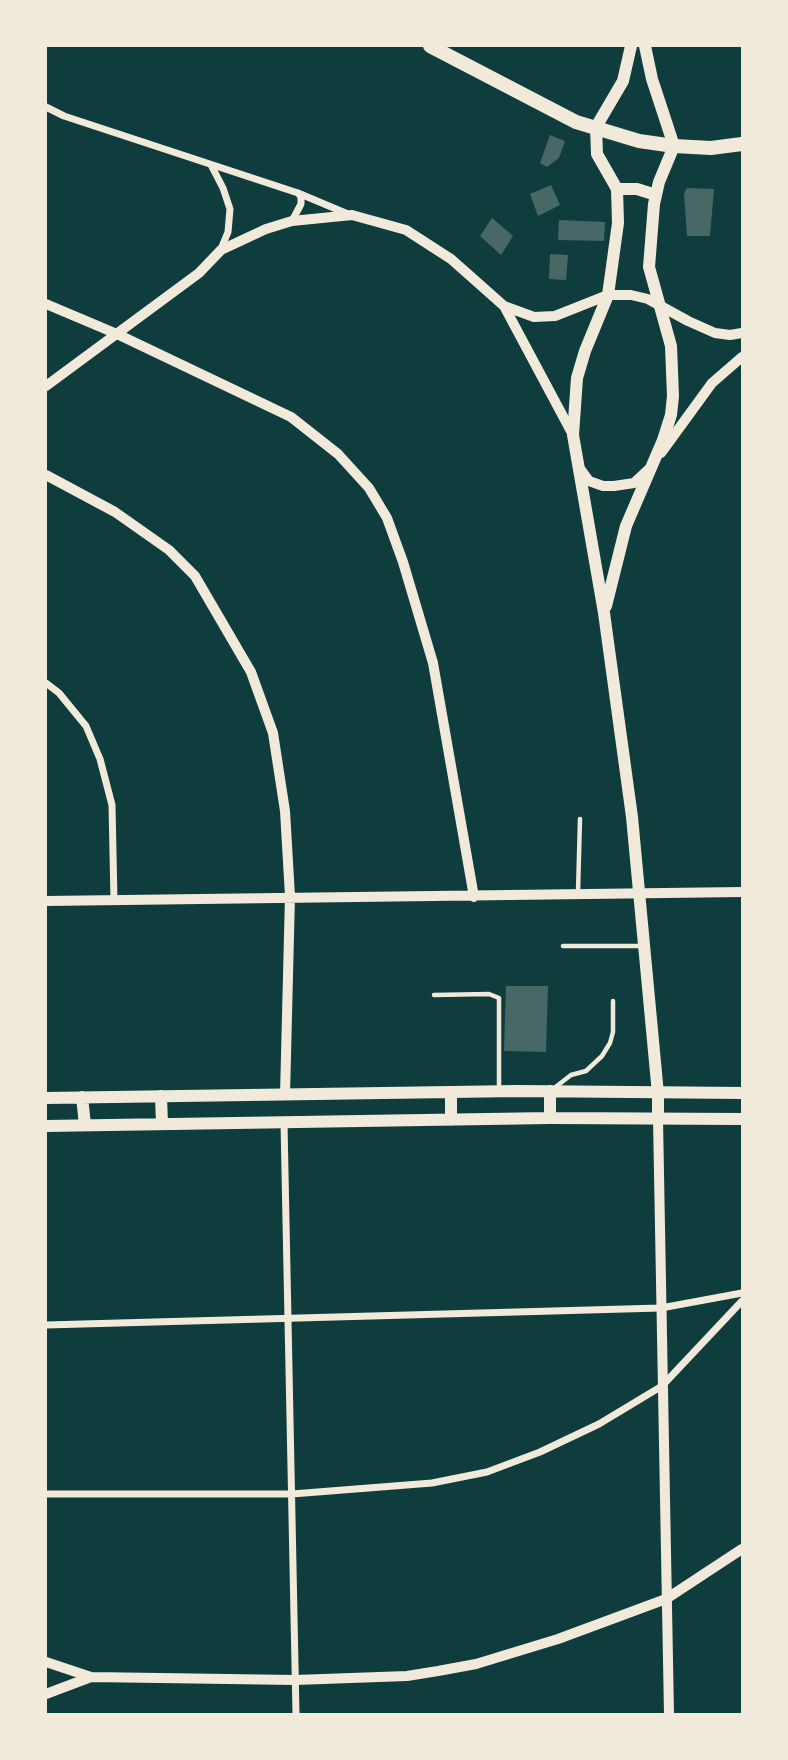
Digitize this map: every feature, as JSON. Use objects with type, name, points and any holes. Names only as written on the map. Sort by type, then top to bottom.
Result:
[{"type":"highway","points":[[430,46],[576,122],[639,141],[674,146],[711,148],[743,144]]},
{"type":"main road","points":[[631,46],[623,81],[596,127],[597,154],[617,189],[618,223],[608,296],[577,378],[573,435],[604,613],[632,817],[658,1094],[658,1119]]},
{"type":"main road","points":[[604,613],[626,526],[671,415],[671,346],[649,267],[650,235],[656,195],[664,166],[674,146],[652,79],[645,46]]},
{"type":"main road","points":[[617,189],[638,189],[656,195]]},
{"type":"main road","points":[[550,1091],[550,1118]]},
{"type":"main road","points":[[46,1098],[550,1091],[743,1093]]},
{"type":"main road","points":[[451,1092],[451,1120]]},
{"type":"main road","points":[[161,1096],[162,1124]]},
{"type":"main road","points":[[82,1097],[85,1125]]},
{"type":"main road","points":[[46,1125],[550,1118],[743,1119]]},
{"type":"street","points":[[46,107],[64,116],[298,194],[352,215],[406,230],[451,259],[504,306],[573,435]]},
{"type":"street","points":[[211,165],[230,209],[228,232],[221,250]]},
{"type":"street","points":[[292,221],[301,204],[298,194]]},
{"type":"street","points":[[46,386],[199,273],[221,250],[266,229],[292,221],[352,215]]},
{"type":"street","points":[[504,306],[534,317],[555,316],[608,296],[636,296],[715,333],[743,333]]},
{"type":"street","points":[[46,304],[117,334],[291,417],[338,454],[369,488],[387,518],[433,663],[474,897]]},
{"type":"street","points":[[581,470],[589,481],[603,486],[634,483],[652,467],[712,383],[743,357]]},
{"type":"street","points":[[46,475],[115,512],[169,550],[195,576],[251,672],[273,733],[285,811],[290,897],[285,1095]]},
{"type":"street","points":[[46,683],[59,693],[86,726],[100,759],[112,805],[114,901]]},
{"type":"street","points":[[46,901],[743,892]]},
{"type":"street","points":[[658,1119],[669,1714]]},
{"type":"street","points":[[284,1123],[296,1714]]},
{"type":"street","points":[[46,1325],[661,1308],[743,1293]]},
{"type":"street","points":[[46,1494],[292,1494],[432,1483],[487,1472],[540,1452],[600,1424],[662,1386],[743,1301]]},
{"type":"street","points":[[46,1662],[92,1677],[295,1680],[407,1676],[476,1664],[558,1639],[666,1599],[743,1549]]},
{"type":"street","points":[[46,1694],[92,1677]]},
{"type":"lane","points":[[578,895],[580,819]]},
{"type":"lane","points":[[563,946],[642,946]]},
{"type":"lane","points":[[434,995],[489,994],[499,998],[499,1092]]},
{"type":"lane","points":[[550,1091],[571,1075],[586,1071],[602,1056],[613,1032],[613,1001]]},
{"type":"building","points":[[550,135],[565,141],[559,158],[547,167],[540,163]]},
{"type":"building","points":[[551,185],[560,205],[538,216],[530,194]]},
{"type":"building","points":[[687,188],[714,189],[710,236],[687,236],[684,194]]},
{"type":"building","points":[[492,218],[513,236],[501,255],[480,236]]},
{"type":"building","points":[[559,220],[605,222],[604,241],[558,240]]},
{"type":"building","points":[[550,254],[568,255],[566,280],[549,279]]},
{"type":"building","points":[[506,986],[548,986],[546,1052],[504,1051]]}]
